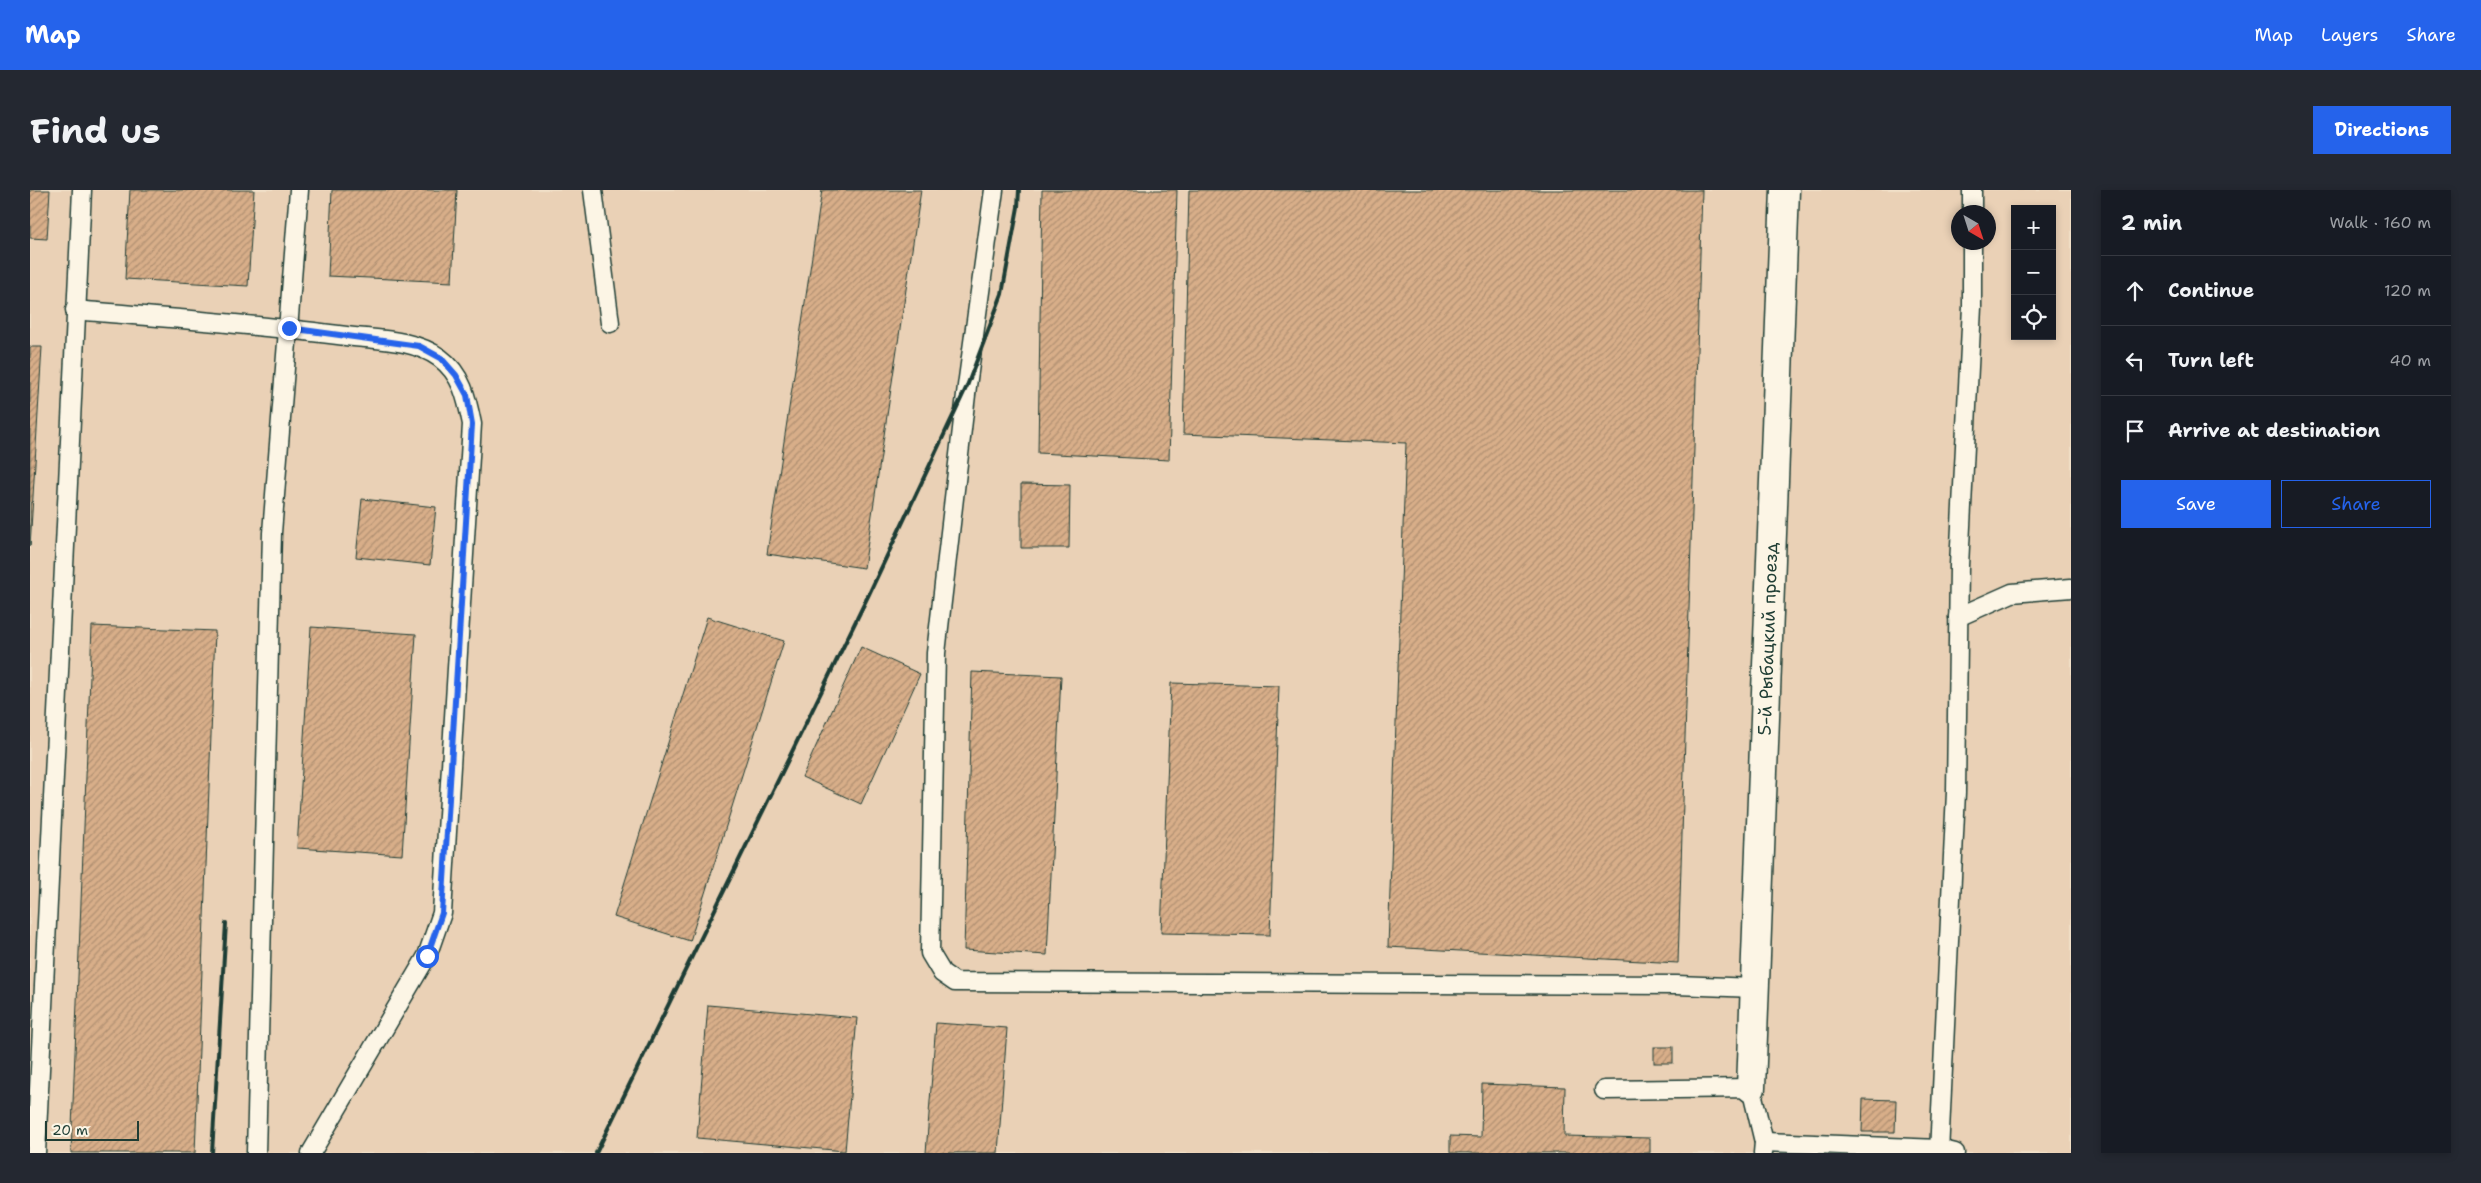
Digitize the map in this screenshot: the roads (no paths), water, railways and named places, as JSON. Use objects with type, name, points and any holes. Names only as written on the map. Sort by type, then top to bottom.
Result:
[{"type":"street","name":"5-й Рыбацкий проезд","points":[[1751,1088],[1785,190]]},
{"type":"lane","points":[[36,1153],[82,190]]},
{"type":"lane","points":[[256,1153],[272,533],[299,190]]},
{"type":"lane","points":[[593,190],[610,323]]},
{"type":"lane","points":[[994,190],[967,386],[936,653],[930,953],[942,973],[955,982],[1677,985],[1754,988]]},
{"type":"lane","points":[[1972,190],[1972,205]]},
{"type":"lane","points":[[1604,1090],[1751,1088],[1764,1148],[1944,1152],[1956,792],[1958,617],[1972,307],[1972,250]]},
{"type":"lane","points":[[75,310],[289,328],[419,346],[441,358],[456,375],[467,395],[472,424],[442,913],[427,956],[311,1153]]},
{"type":"lane","points":[[1958,617],[2012,593],[2071,588]]},
{"type":"railway","points":[[596,1153],[869,594],[967,386],[1002,294],[1018,207],[1019,190]]},
{"type":"railway","points":[[212,1153],[226,923]]}]
